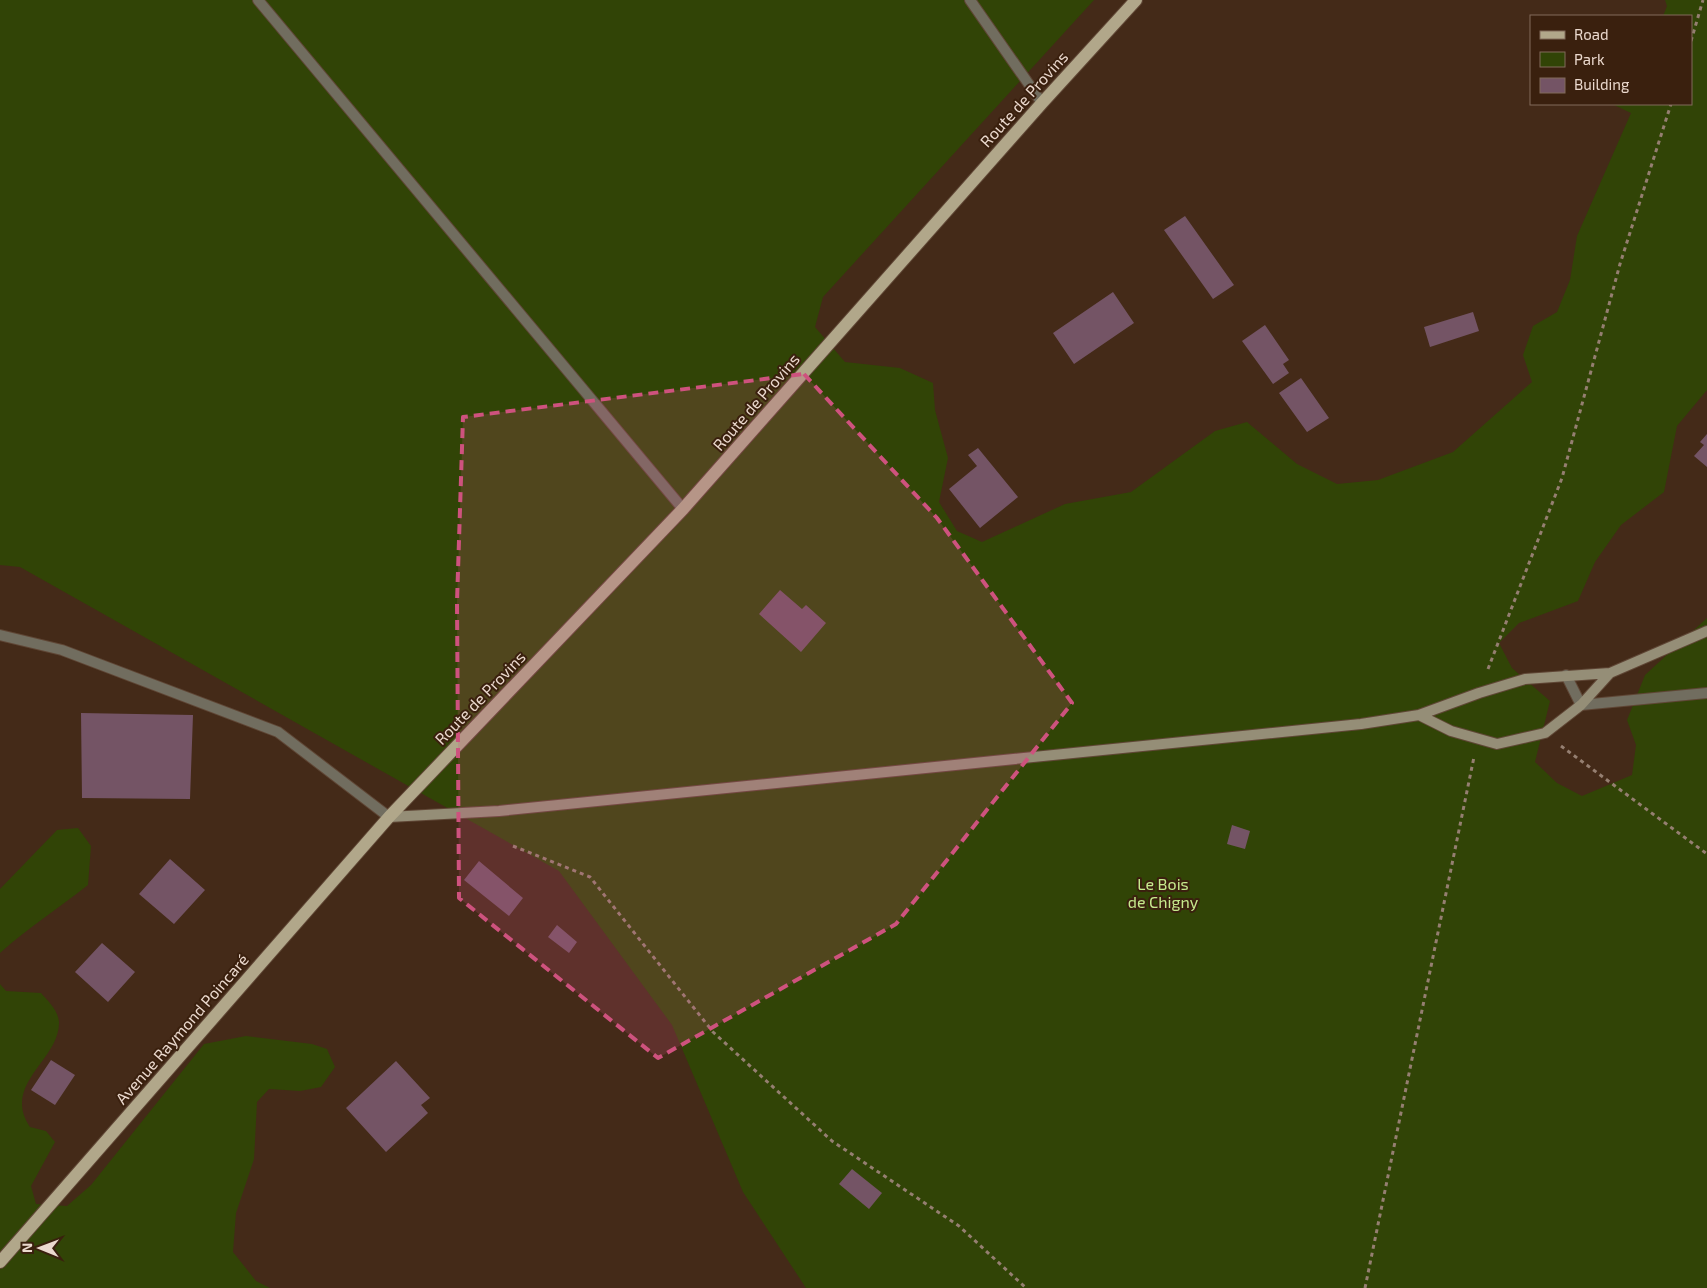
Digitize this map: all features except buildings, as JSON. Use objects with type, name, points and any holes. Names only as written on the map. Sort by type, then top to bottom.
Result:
[{"type":"main road","name":"Route de Provins","points":[[389,817],[683,509],[1042,103],[1136,0]]},
{"type":"main road","points":[[389,817],[499,811],[1361,724],[1419,715],[1479,693],[1525,679],[1610,672],[1707,631]]},
{"type":"main road","points":[[1419,715],[1451,731],[1497,744],[1545,733],[1581,705],[1610,672]]},
{"type":"main road","name":"Avenue Raymond Poincaré","points":[[0,1262],[389,817]]},
{"type":"street","points":[[258,0],[683,509]]},
{"type":"street","points":[[970,0],[1042,103]]},
{"type":"street","points":[[0,635],[62,650],[278,732],[389,817]]},
{"type":"street","points":[[1566,675],[1581,705],[1707,693]]},
{"type":"path","points":[[1692,38],[1703,0]]},
{"type":"path","points":[[1479,693],[1562,478],[1620,264],[1671,105]]},
{"type":"path","points":[[1545,733],[1707,854]]},
{"type":"path","points":[[1365,1288],[1478,739]]},
{"type":"path","points":[[513,846],[590,877],[713,1032],[832,1141],[959,1226],[1026,1288]]},
{"type":"highlighted area","points":[[804,374],[937,518],[1072,703],[896,924],[658,1058],[459,898],[457,602],[463,417]]},
{"type":"green space","name":"Le Bois de Chigny","points":[[0,0],[1094,0],[823,297],[815,327],[845,362],[900,368],[933,383],[935,410],[948,458],[939,502],[957,531],[982,542],[1065,504],[1131,492],[1215,431],[1247,422],[1297,464],[1337,484],[1378,480],[1453,452],[1532,382],[1523,355],[1533,326],[1557,312],[1570,280],[1577,236],[1631,113],[1614,105],[1692,105],[1692,15],[1663,15],[1667,6],[1665,0],[1707,0],[1707,390],[1677,426],[1664,492],[1621,525],[1595,562],[1578,601],[1519,623],[1499,643],[1512,668],[1550,701],[1535,762],[1557,783],[1582,796],[1632,775],[1636,745],[1627,720],[1645,675],[1707,618],[1707,1288],[806,1288],[743,1192],[672,1025],[559,871],[20,567],[0,565]]},
{"type":"green space","points":[[78,828],[91,846],[88,885],[0,953],[0,889],[57,830]]},
{"type":"green space","points":[[0,984],[6,991],[41,993],[55,1010],[59,1022],[57,1036],[27,1085],[22,1098],[23,1112],[30,1127],[46,1131],[55,1142],[31,1186],[36,1204],[67,1206],[91,1185],[204,1044],[246,1036],[312,1044],[327,1049],[335,1067],[321,1087],[300,1091],[269,1089],[257,1102],[254,1159],[236,1213],[233,1252],[256,1281],[270,1288],[0,1288]]}]
